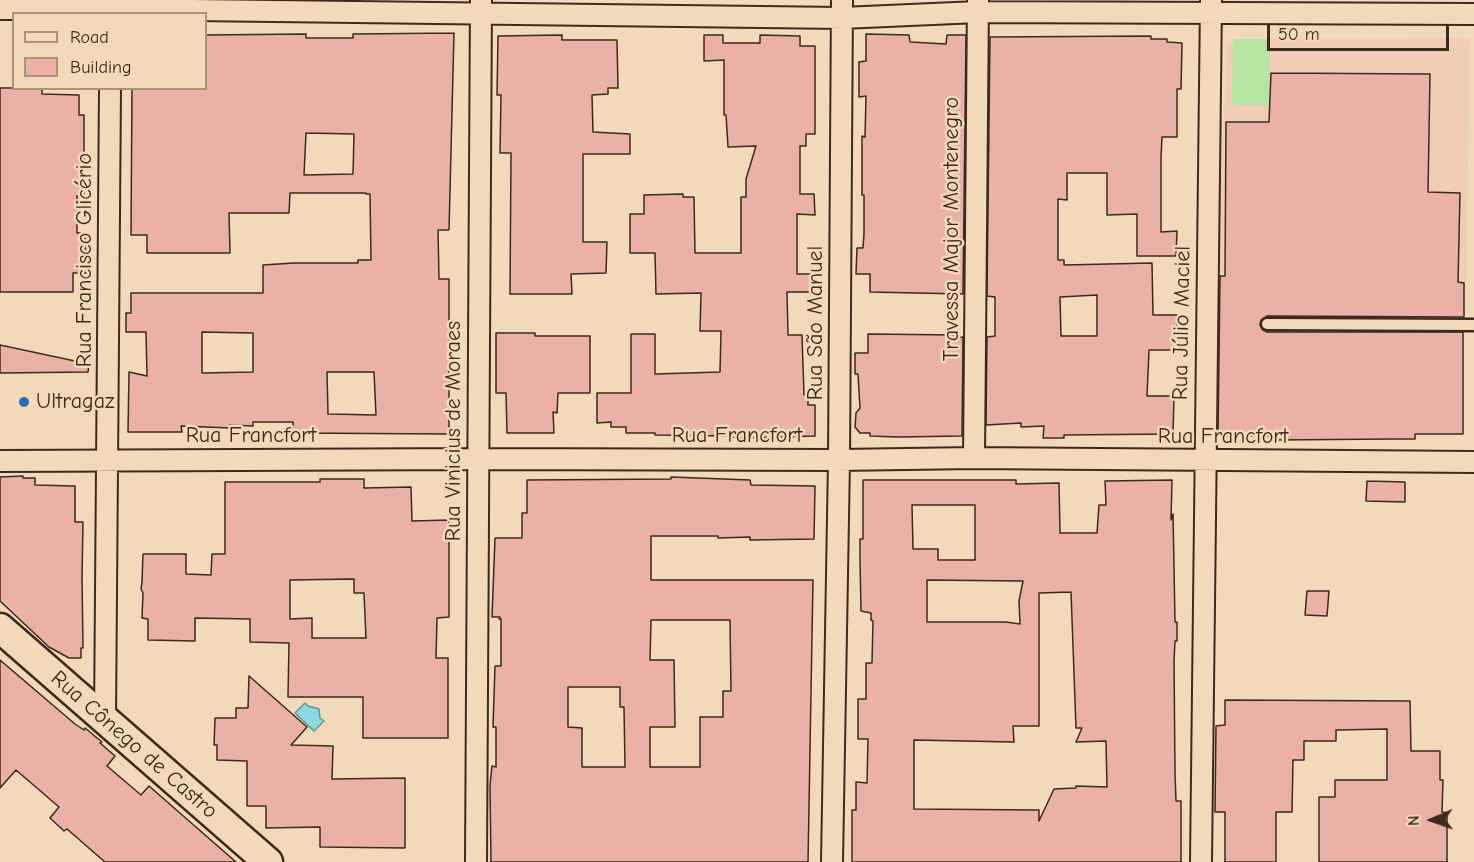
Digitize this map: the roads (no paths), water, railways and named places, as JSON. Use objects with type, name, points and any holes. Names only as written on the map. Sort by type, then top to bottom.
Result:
[{"type":"main road","name":"Rua Cônego de Castro","points":[[0,628],[268,862]]},
{"type":"street","points":[[0,9],[481,7],[842,9],[978,6],[1211,6],[1474,14]]},
{"type":"street","name":"Travessa Major Montenegro","points":[[975,458],[978,6]]},
{"type":"street","name":"Rua Júlio Maciel","points":[[1201,862],[1211,6]]},
{"type":"street","name":"Rua Vinicius de Moraes","points":[[476,862],[481,7]]},
{"type":"street","name":"Rua São Manuel","points":[[832,862],[839,460],[842,9]]},
{"type":"street","name":"Rua Francisco Glicério","points":[[105,719],[110,90]]},
{"type":"street","name":"Rua Francfort","points":[[0,461],[975,458],[1474,462]]},
{"type":"lane","points":[[1267,324],[1474,325]]},
{"type":"water","points":[[305,703],[319,709],[320,718],[324,721],[314,731],[295,713]]},
{"type":"place","name":"Ultragaz","points":[[24,402]]}]
